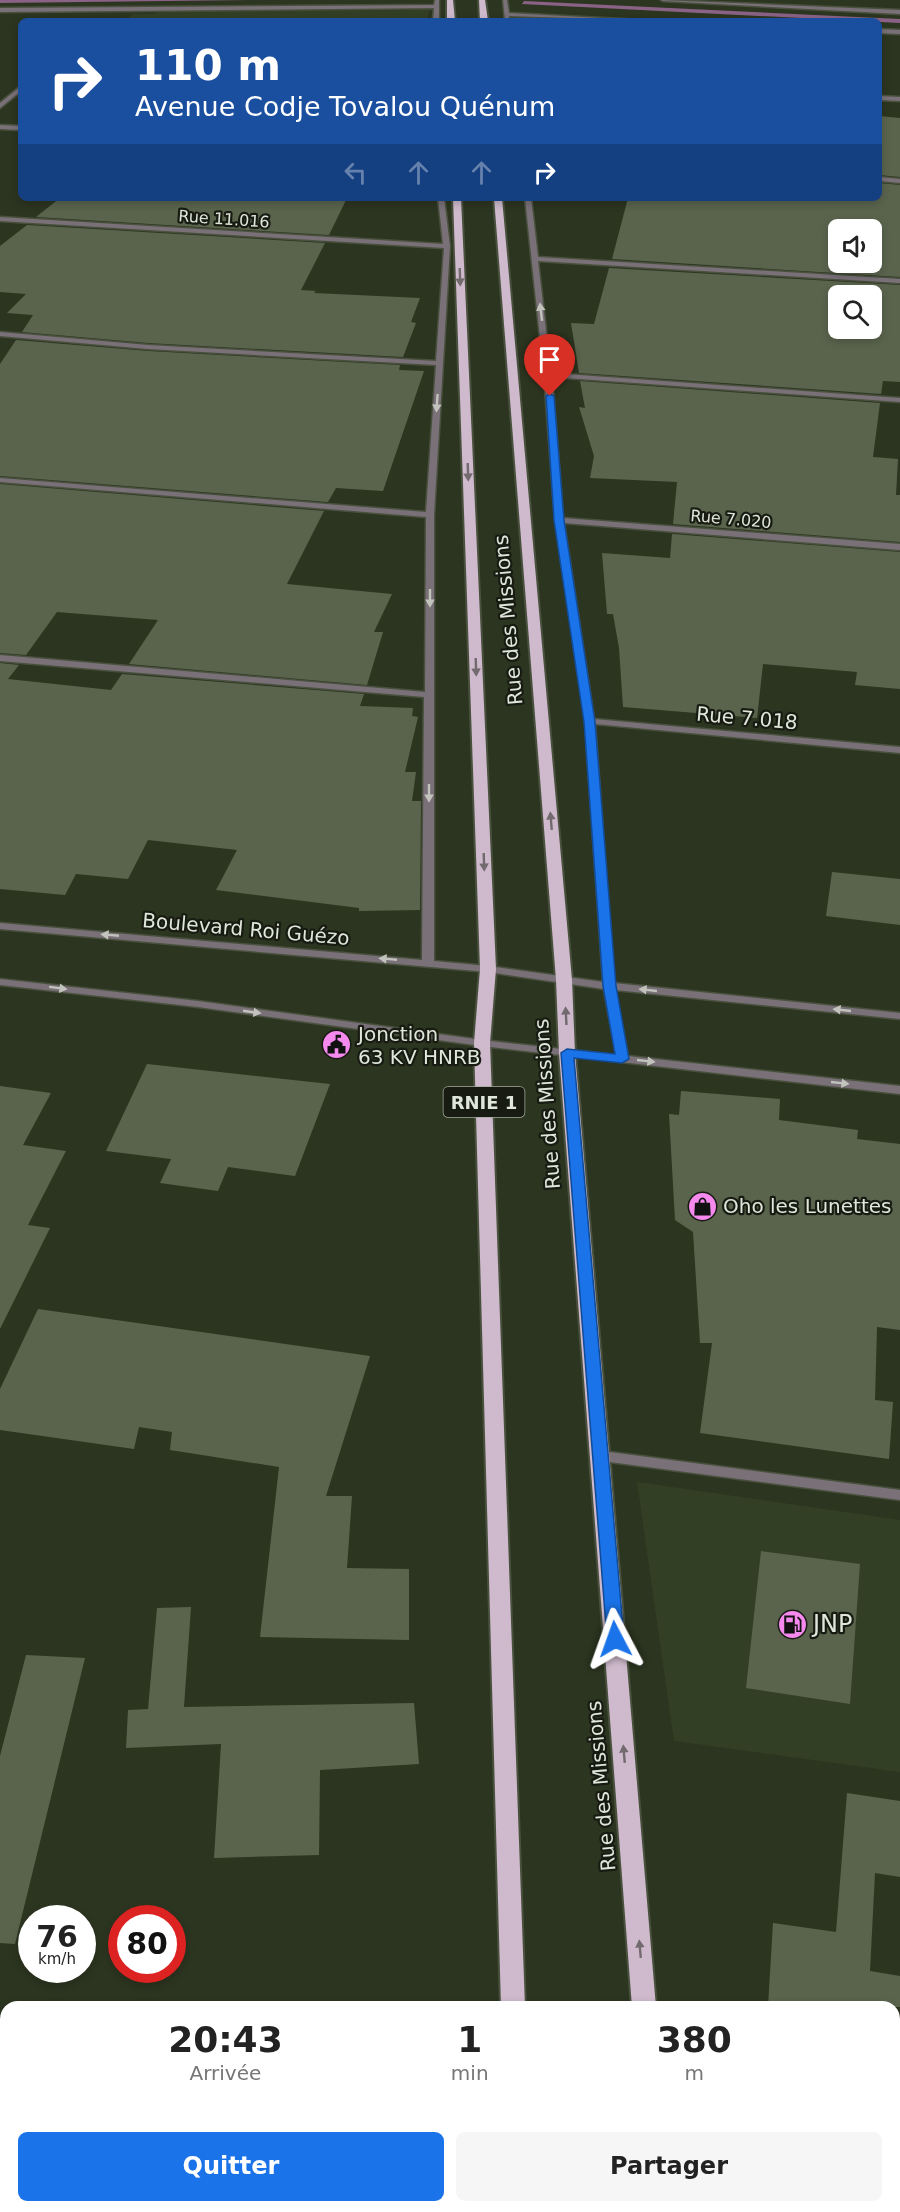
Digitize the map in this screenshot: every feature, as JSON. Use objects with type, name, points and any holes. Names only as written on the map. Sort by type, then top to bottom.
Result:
[{"type":"highway","points":[[450,0],[451,18]]},
{"type":"highway","points":[[482,0],[484,18]]},
{"type":"highway","name":"Rue des Missions","points":[[457,201],[488,969],[482,1043],[513,2001]]},
{"type":"highway","name":"Rue des Missions","points":[[498,201],[564,980],[567,1053],[602,1456],[645,2001]]},
{"type":"street","points":[[505,0],[507,18]]},
{"type":"street","points":[[663,0],[900,12]]},
{"type":"street","points":[[0,10],[436,3]]},
{"type":"street","points":[[106,16],[112,10]]},
{"type":"street","points":[[506,14],[591,18]]},
{"type":"street","points":[[882,31],[900,32]]},
{"type":"street","points":[[0,106],[18,91]]},
{"type":"street","points":[[882,98],[900,99]]},
{"type":"street","points":[[0,127],[18,128]]},
{"type":"street","points":[[882,179],[900,181]]},
{"type":"street","points":[[428,963],[430,515],[447,246],[441,201]]},
{"type":"street","points":[[528,201],[548,375],[559,520],[590,722],[609,986],[622,1059]]},
{"type":"street","name":"Rue 11.016","points":[[0,219],[447,246]]},
{"type":"street","points":[[535,259],[900,281]]},
{"type":"street","points":[[0,334],[148,347],[440,363]]},
{"type":"street","points":[[548,375],[900,400]]},
{"type":"street","points":[[0,480],[430,515]]},
{"type":"street","name":"Rue 7.020","points":[[559,520],[900,547]]},
{"type":"street","points":[[0,658],[430,695]]},
{"type":"street","name":"Rue 7.018","points":[[590,722],[900,750]]},
{"type":"street","name":"Boulevard Roi Guézo","points":[[0,926],[428,963],[609,986],[900,1016]]},
{"type":"street","points":[[0,982],[198,1004],[482,1043],[900,1090]]},
{"type":"street","points":[[602,1456],[900,1495]]},
{"type":"shaded area","points":[[429,10],[428,18],[128,18],[133,14],[156,14],[158,11]]},
{"type":"shaded area","points":[[637,1482],[900,1520],[900,1772],[674,1741]]},
{"type":"building","points":[[882,116],[900,118],[900,177],[882,175]]},
{"type":"building","points":[[882,183],[900,185],[900,277],[836,273],[882,273],[882,219],[828,219],[828,272],[612,259],[627,201],[882,201]]},
{"type":"building","points":[[56,201],[346,201],[329,235],[36,217]]},
{"type":"building","points":[[27,225],[325,243],[301,290],[316,291],[314,293],[420,298],[411,322],[416,323],[403,357],[148,343],[22,332],[33,315],[7,313],[26,294],[0,292],[0,246]]},
{"type":"building","points":[[609,268],[900,285],[900,382],[883,381],[881,394],[579,373],[571,323],[594,324]]},
{"type":"building","points":[[16,340],[148,351],[400,365],[399,370],[424,371],[383,491],[336,488],[328,502],[0,476],[0,364]]},
{"type":"building","points":[[580,381],[880,403],[873,457],[898,459],[896,495],[900,495],[900,542],[673,524],[677,482],[590,478],[594,456],[579,407],[585,408]]},
{"type":"building","points":[[0,484],[324,511],[287,584],[392,594],[374,632],[383,632],[367,685],[129,664],[158,620],[57,612],[26,655],[0,653]]},
{"type":"building","points":[[672,534],[900,552],[900,689],[855,685],[857,672],[763,664],[757,718],[623,707],[619,648],[613,614],[607,614],[602,553],[670,558]]},
{"type":"building","points":[[0,663],[19,665],[8,679],[111,690],[122,674],[364,694],[360,706],[413,708],[412,716],[418,717],[405,772],[416,772],[412,801],[421,801],[420,910],[359,911],[359,908],[216,890],[237,850],[148,840],[128,879],[76,874],[65,895],[0,889]]},
{"type":"building","points":[[832,872],[900,879],[900,925],[826,916]]},
{"type":"building","points":[[147,1064],[330,1084],[295,1176],[228,1167],[218,1191],[160,1183],[171,1159],[106,1151]]},
{"type":"building","points":[[0,1086],[51,1093],[23,1145],[66,1151],[28,1225],[50,1228],[0,1329]]},
{"type":"building","points":[[681,1091],[780,1099],[779,1120],[858,1130],[857,1139],[900,1144],[900,1330],[877,1327],[875,1400],[893,1402],[889,1459],[700,1433],[712,1343],[700,1343],[693,1232],[675,1220],[669,1114],[679,1115]]},
{"type":"building","points":[[38,1309],[370,1356],[326,1496],[352,1496],[347,1568],[409,1569],[409,1640],[260,1637],[279,1467],[170,1450],[172,1432],[139,1427],[134,1449],[0,1430],[0,1389]]},
{"type":"building","points":[[761,1551],[860,1564],[850,1704],[746,1688]]},
{"type":"building","points":[[191,1607],[184,1707],[414,1703],[419,1764],[320,1770],[319,1855],[214,1858],[221,1744],[126,1748],[128,1710],[148,1709],[157,1608]]},
{"type":"building","points":[[26,1655],[85,1658],[25,1905],[18,1905],[18,1932],[15,1944],[0,1943],[0,1756]]},
{"type":"building","points":[[847,1793],[900,1801],[900,1877],[875,1873],[870,1971],[900,1976],[900,2001],[768,2001],[773,1923],[836,1932]]},
{"type":"waterway","points":[[0,1],[247,0]]},
{"type":"waterway","points":[[524,3],[837,18]]},
{"type":"waterway","points":[[882,20],[900,21]]},
{"type":"place","name":"Jonction 63 KV HNRB","points":[[337,1045]]},
{"type":"place","name":"Oho les Lunettes","points":[[702,1206]]},
{"type":"place","name":"JNP","points":[[792,1624]]},
{"type":"route","points":[[550,396],[559,520],[590,722],[609,986],[622,1059],[567,1053],[602,1456],[615,1639]]}]
